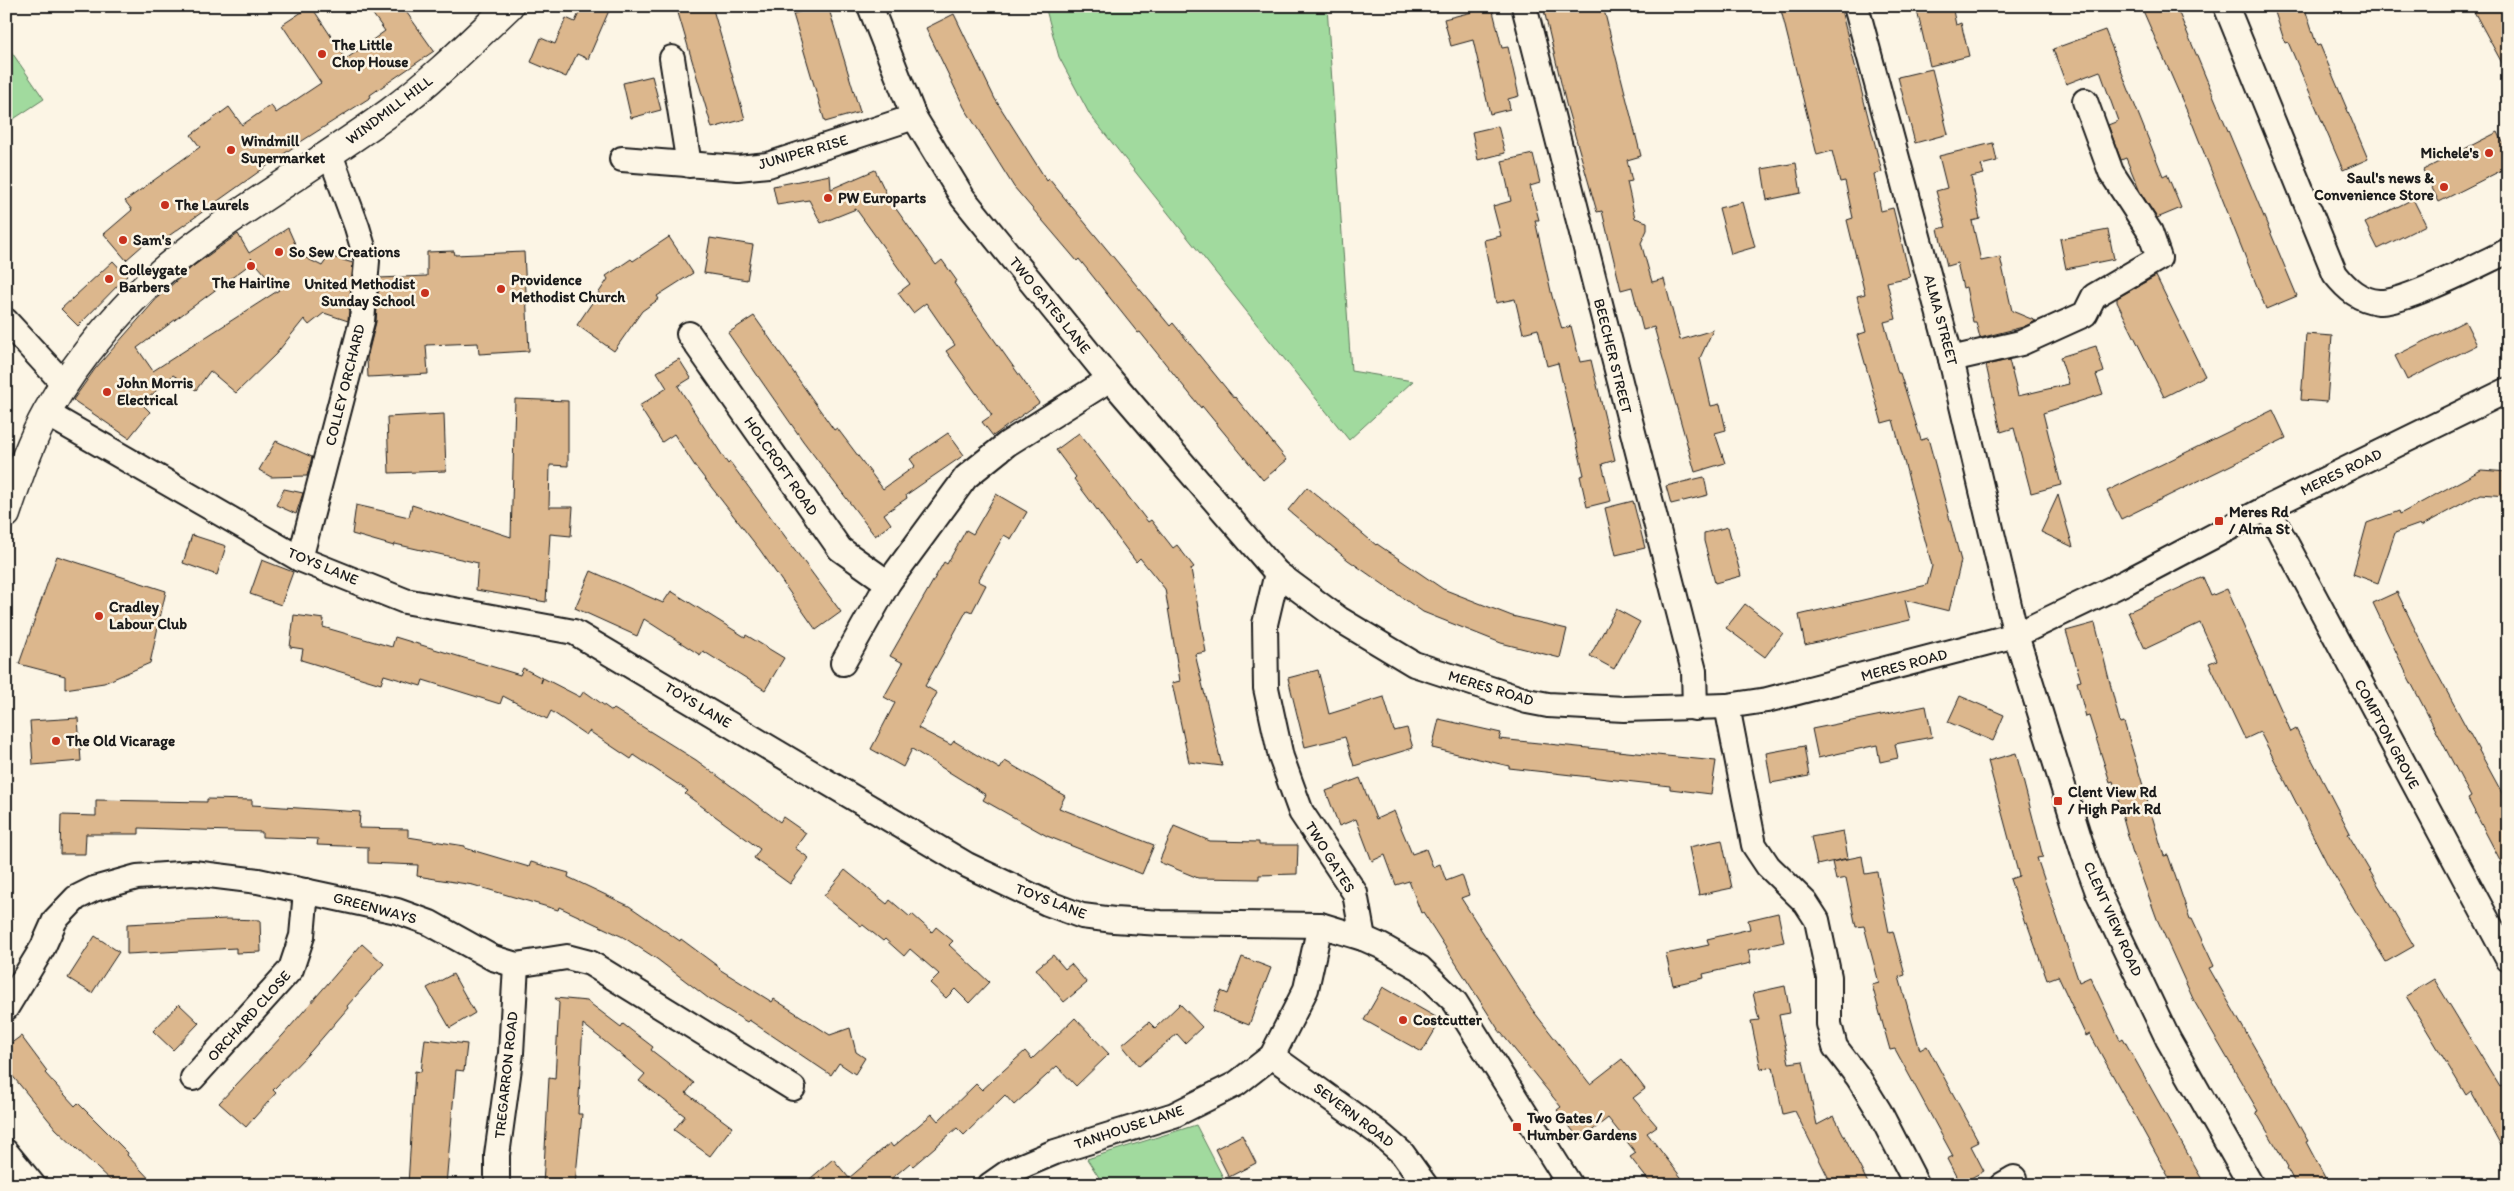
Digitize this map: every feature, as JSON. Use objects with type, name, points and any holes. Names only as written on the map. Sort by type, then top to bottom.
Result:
[{"type":"highway","name":"WINDMILL HILL","points":[[6,514],[23,464],[46,413],[88,349],[147,285],[175,260],[391,111],[436,76],[509,6]]},
{"type":"street","name":"TWO GATES LANE","points":[[870,6],[914,117],[963,198],[1110,379],[1277,574]]},
{"type":"street","name":"BEECHER STREET","points":[[1524,6],[1694,671],[1695,708]]},
{"type":"street","name":"ALMA STREET","points":[[1856,6],[1952,359],[2016,635]]},
{"type":"street","points":[[2226,6],[2335,274],[2348,290],[2369,300],[2382,302],[2406,297],[2508,251]]},
{"type":"street","points":[[672,58],[689,165]]},
{"type":"street","points":[[1952,359],[2021,343],[2085,314],[2094,296],[2159,258],[2150,232],[2111,172],[2085,101]]},
{"type":"street","name":"JUNIPER RISE","points":[[622,158],[738,168],[768,165],[914,117]]},
{"type":"street","name":"COLLEY ORCHARD","points":[[300,560],[362,321],[366,262],[357,227],[330,154]]},
{"type":"street","points":[[6,322],[64,384]]},
{"type":"street","name":"HOLCROFT ROAD","points":[[689,334],[840,549],[888,583]]},
{"type":"street","points":[[843,663],[888,583],[966,477],[1007,444],[1110,379]]},
{"type":"street","name":"MERES ROAD","points":[[1277,574],[1339,619],[1414,664],[1527,701],[1585,707],[1695,708],[1727,706],[1767,700],[2016,635],[2128,581],[2267,508],[2508,390]]},
{"type":"street","name":"TOYS LANE","points":[[46,413],[300,560],[405,600],[574,632],[967,865],[1047,903],[1074,912],[1114,920],[1161,923],[1320,925],[1363,938]]},
{"type":"street","name":"COMPTON GROVE","points":[[2267,508],[2508,959]]},
{"type":"street","name":"TWO GATES","points":[[1277,574],[1265,624],[1266,679],[1281,757],[1301,812],[1355,893],[1363,938]]},
{"type":"street","name":"CLENT VIEW ROAD","points":[[2016,635],[2098,892],[2168,1039],[2252,1185]]},
{"type":"street","points":[[1727,706],[1754,845],[1768,866],[1806,903],[1817,920],[1830,977],[1828,1024],[1835,1047],[1858,1077],[1879,1111],[1917,1185]]},
{"type":"street","name":"GREENWAYS","points":[[6,1008],[43,946],[55,920],[76,898],[94,889],[137,877],[193,873],[258,881],[397,911],[430,924],[493,958],[516,965],[567,956],[590,963],[793,1088]]},
{"type":"street","name":"ORCHARD CLOSE","points":[[193,1078],[291,969],[302,936],[306,891]]},
{"type":"street","name":"TANHOUSE LANE","points":[[990,1185],[1010,1171],[1054,1152],[1174,1115],[1236,1084],[1272,1056],[1306,989],[1320,925]]},
{"type":"street","points":[[1363,938],[1420,968],[1455,1002],[1570,1185]]},
{"type":"street","name":"TREGARRON ROAD","points":[[497,1185],[497,1155],[511,1053],[516,965]]},
{"type":"street","name":"SEVERN ROAD","points":[[1272,1056],[1402,1152],[1425,1185]]},
{"type":"street","points":[[6,1152],[33,1185]]},
{"type":"green space","points":[[1045,6],[1327,6],[1351,371],[1413,381],[1349,440],[1090,115],[1059,57]]},
{"type":"green space","points":[[6,44],[44,99],[6,124]]},
{"type":"green space","points":[[1196,1125],[1227,1185],[1104,1185],[1087,1159]]},
{"type":"building","points":[[311,6],[346,59],[385,31],[367,6],[402,6],[434,51],[370,95],[371,97],[302,141],[156,245],[151,238],[126,260],[104,234],[132,210],[125,201],[200,147],[191,135],[229,107],[242,125],[271,105],[276,113],[321,83],[282,25]]},
{"type":"building","points":[[582,6],[611,6],[588,59],[577,54],[566,77],[531,62],[541,38],[555,44],[566,18],[575,22]]},
{"type":"building","points":[[676,6],[712,6],[745,119],[712,128]]},
{"type":"building","points":[[819,6],[828,6],[860,112],[825,122],[793,14]]},
{"type":"building","points":[[1543,6],[1603,6],[1641,156],[1627,160],[1632,181],[1627,182],[1635,218],[1647,222],[1647,230],[1641,243],[1652,282],[1664,279],[1680,340],[1713,330],[1700,358],[1711,406],[1720,404],[1726,430],[1715,433],[1725,463],[1695,472],[1654,327],[1643,330],[1632,287],[1621,290],[1602,211],[1597,212],[1566,104]]},
{"type":"building","points":[[1780,6],[1840,6],[1882,172],[1874,174],[1881,211],[1893,208],[1910,277],[1887,282],[1896,319],[1884,322],[1898,373],[1900,373],[1921,440],[1928,438],[1961,561],[1949,611],[1905,600],[1910,620],[1805,645],[1799,615],[1927,585],[1932,566],[1893,420],[1882,423],[1857,335],[1866,332],[1857,296],[1865,294],[1847,220],[1853,218],[1845,181],[1840,182],[1832,151],[1817,155]]},
{"type":"building","points":[[1916,6],[1952,6],[1956,25],[1961,23],[1969,56],[1930,66]]},
{"type":"building","points":[[2141,6],[2176,6],[2297,296],[2266,309],[2193,125]]},
{"type":"building","points":[[2273,6],[2304,6],[2317,46],[2320,45],[2368,159],[2343,170],[2288,42],[2285,43]]},
{"type":"building","points":[[2471,6],[2508,6],[2508,74]]},
{"type":"building","points":[[1492,7],[1502,48],[1508,47],[1519,96],[1508,99],[1510,109],[1490,114],[1473,40],[1451,46],[1444,19]]},
{"type":"building","points":[[954,14],[995,99],[1047,181],[1049,179],[1170,326],[1173,323],[1287,460],[1263,480],[1202,406],[1201,408],[1140,332],[1138,333],[1079,259],[1077,261],[1014,187],[964,107],[926,28]]},
{"type":"building","points":[[2105,30],[2163,176],[2167,174],[2181,208],[2157,218],[2140,192],[2126,158],[2121,160],[2108,125],[2118,121],[2100,71],[2066,84],[2053,49]]},
{"type":"building","points":[[1932,69],[1948,134],[1915,143],[1898,77]]},
{"type":"building","points":[[652,76],[661,110],[631,118],[623,83]]},
{"type":"building","points":[[1498,126],[1505,153],[1478,160],[1472,132]]},
{"type":"building","points":[[2498,132],[2508,153],[2508,167],[2439,202],[2423,170]]},
{"type":"building","points":[[1993,143],[1997,161],[1981,165],[1984,174],[1971,177],[1980,219],[1972,221],[1981,261],[2000,257],[2012,311],[2036,321],[2023,327],[1980,338],[1976,322],[1973,322],[1966,287],[1963,288],[1957,263],[1947,266],[1938,229],[1946,227],[1936,191],[1947,188],[1939,156]]},
{"type":"building","points":[[1533,154],[1540,183],[1530,186],[1539,220],[1535,220],[1552,296],[1562,329],[1571,326],[1580,362],[1591,360],[1615,460],[1602,464],[1611,501],[1587,507],[1580,476],[1584,475],[1558,363],[1547,366],[1538,329],[1523,333],[1515,299],[1496,303],[1484,240],[1501,236],[1493,206],[1511,201],[1502,161]]},
{"type":"building","points":[[1796,163],[1801,193],[1767,200],[1762,169]]},
{"type":"building","points":[[875,170],[889,199],[936,265],[942,260],[957,281],[954,283],[1039,403],[993,436],[982,422],[992,415],[946,351],[955,345],[926,303],[913,313],[898,293],[910,284],[856,209],[821,223],[809,200],[777,205],[773,186],[830,175],[831,189]]},
{"type":"building","points":[[2413,199],[2426,225],[2378,249],[2365,223]]},
{"type":"building","points":[[1743,202],[1755,247],[1731,254],[1719,208]]},
{"type":"building","points":[[288,228],[300,255],[322,266],[329,256],[353,263],[348,321],[324,313],[309,325],[304,319],[276,354],[236,393],[210,371],[196,390],[173,375],[142,404],[150,412],[129,438],[73,400],[95,369],[159,296],[192,267],[238,234],[249,253]],"holes":[[[251,258],[279,290],[153,371],[137,348],[253,262]]]},
{"type":"building","points":[[2108,230],[2114,259],[2066,269],[2060,239]]},
{"type":"building","points":[[669,237],[693,273],[657,296],[659,299],[642,311],[614,351],[577,325],[608,279],[606,276]]},
{"type":"building","points":[[710,238],[753,245],[747,280],[704,273]]},
{"type":"building","points":[[454,251],[455,255],[524,252],[529,351],[479,354],[478,343],[426,345],[428,374],[368,377],[367,358],[376,322],[379,278],[427,276],[427,252]]},
{"type":"building","points":[[113,261],[127,276],[78,326],[61,309]]},
{"type":"building","points":[[2156,276],[2205,376],[2164,397],[2117,302],[2117,298]]},
{"type":"building","points":[[754,316],[834,430],[837,428],[883,489],[915,466],[910,459],[948,433],[964,455],[906,495],[907,498],[884,514],[891,524],[875,536],[803,441],[728,333]]},
{"type":"building","points":[[2465,321],[2477,345],[2407,380],[2395,356]]},
{"type":"building","points":[[2306,334],[2332,336],[2327,402],[2301,400]]},
{"type":"building","points":[[2096,346],[2104,372],[2096,375],[2103,394],[2043,413],[2061,485],[2031,493],[2014,428],[2001,432],[1986,365],[2009,360],[2018,396],[2069,384],[2060,357]]},
{"type":"building","points":[[679,359],[691,378],[678,386],[702,424],[728,464],[730,462],[841,612],[816,630],[760,550],[695,466],[674,434],[662,442],[639,406],[667,388],[657,372]]},
{"type":"building","points":[[515,399],[568,401],[568,466],[550,465],[549,507],[573,507],[571,536],[550,534],[546,602],[476,590],[478,563],[395,544],[394,546],[352,534],[356,505],[409,517],[412,505],[511,537]]},
{"type":"building","points":[[2273,410],[2286,438],[2121,519],[2107,491]]},
{"type":"building","points":[[444,414],[446,471],[389,473],[387,417]]},
{"type":"building","points":[[1079,433],[1148,522],[1151,520],[1173,548],[1177,545],[1194,567],[1191,569],[1206,652],[1195,654],[1222,766],[1189,762],[1172,683],[1180,681],[1165,589],[1140,558],[1136,562],[1074,479],[1076,477],[1056,450]]},
{"type":"building","points":[[276,441],[312,457],[307,476],[271,477],[259,470]]},
{"type":"building","points":[[2481,470],[2508,472],[2508,496],[2480,494],[2421,526],[2420,524],[2395,533],[2378,583],[2353,574],[2367,523],[2399,511],[2400,514]]},
{"type":"building","points":[[1704,477],[1708,495],[1671,504],[1666,486]]},
{"type":"building","points":[[1307,487],[1376,545],[1443,589],[1512,616],[1567,629],[1560,658],[1501,643],[1423,612],[1348,560],[1288,510]]},
{"type":"building","points":[[284,489],[303,493],[296,514],[276,505]]},
{"type":"building","points":[[996,494],[1027,512],[1011,539],[1004,535],[978,581],[986,585],[972,612],[967,610],[925,686],[937,693],[918,728],[951,745],[954,741],[1000,769],[1005,761],[1065,796],[1059,808],[1154,845],[1142,874],[1047,836],[983,800],[986,795],[912,749],[903,767],[871,749],[895,703],[884,697],[903,663],[890,656],[944,562],[947,564],[966,530],[973,534]]},
{"type":"building","points":[[2058,495],[2073,547],[2041,532]]},
{"type":"building","points":[[1633,501],[1645,548],[1616,555],[1605,508]]},
{"type":"building","points":[[1728,527],[1741,576],[1715,583],[1704,541],[1704,533]]},
{"type":"building","points":[[192,535],[226,546],[217,575],[183,563]]},
{"type":"building","name":"Cradley Labour Club","points":[[57,556],[166,591],[150,663],[104,683],[65,689],[65,676],[19,664]]},
{"type":"building","points":[[262,560],[293,572],[281,605],[250,594]]},
{"type":"building","points":[[591,571],[663,603],[671,591],[745,637],[746,635],[784,658],[765,690],[703,651],[700,655],[644,619],[637,636],[575,608]]},
{"type":"building","points":[[2203,577],[2211,596],[2227,589],[2291,732],[2296,729],[2350,833],[2348,834],[2414,946],[2386,962],[2328,865],[2260,732],[2245,739],[2209,663],[2217,660],[2200,623],[2145,649],[2128,612]]},
{"type":"building","points":[[2397,592],[2432,664],[2508,804],[2508,875],[2468,799],[2471,797],[2408,677],[2373,603]]},
{"type":"building","points":[[1745,604],[1783,633],[1765,657],[1726,628]]},
{"type":"building","points":[[1616,609],[1640,622],[1614,669],[1590,656]]},
{"type":"building","points":[[294,615],[324,619],[323,627],[392,647],[395,637],[520,675],[523,668],[542,678],[541,683],[543,678],[580,697],[584,691],[612,711],[614,709],[696,760],[780,822],[783,817],[806,833],[795,848],[809,858],[790,884],[754,858],[760,849],[685,794],[688,791],[634,755],[631,759],[589,731],[586,735],[551,711],[547,719],[503,696],[500,704],[423,680],[421,686],[384,675],[381,684],[301,660],[303,649],[290,647]]},
{"type":"building","points":[[2095,623],[2120,723],[2124,722],[2164,856],[2168,855],[2190,919],[2192,919],[2214,966],[2209,968],[2308,1141],[2306,1142],[2329,1185],[2296,1185],[2288,1167],[2256,1112],[2258,1111],[2194,1001],[2157,919],[2132,850],[2113,781],[2110,782],[2089,716],[2086,717],[2077,682],[2081,681],[2066,631]]},
{"type":"building","points":[[1318,670],[1329,714],[1384,697],[1394,731],[1407,728],[1413,748],[1354,766],[1345,737],[1305,747],[1288,678]]},
{"type":"building","points":[[1960,696],[2004,715],[1993,741],[1948,722]]},
{"type":"building","points":[[1926,706],[1932,737],[1895,744],[1898,758],[1880,762],[1877,745],[1818,758],[1812,729]]},
{"type":"building","name":"The Old Vicarage","points":[[78,718],[81,761],[33,765],[30,721]]},
{"type":"building","points":[[1439,719],[1501,733],[1499,739],[1716,761],[1711,794],[1670,789],[1670,786],[1509,768],[1509,766],[1432,748]]},
{"type":"building","points":[[1804,746],[1809,776],[1771,783],[1766,753]]},
{"type":"building","points":[[2016,753],[2043,857],[2037,858],[2079,982],[2090,977],[2120,1040],[2123,1038],[2205,1185],[2173,1185],[2090,1034],[2086,1036],[2058,976],[2047,980],[2010,879],[2019,876],[1988,761]]},
{"type":"building","points":[[1360,778],[1376,819],[1394,811],[1412,854],[1426,849],[1433,867],[1440,864],[1446,881],[1462,875],[1469,895],[1461,898],[1531,1008],[1590,1084],[1622,1059],[1645,1089],[1633,1098],[1657,1126],[1647,1133],[1687,1185],[1652,1185],[1630,1157],[1636,1153],[1608,1118],[1580,1140],[1557,1110],[1561,1107],[1498,1029],[1423,912],[1421,913],[1409,881],[1396,885],[1385,855],[1372,861],[1356,819],[1339,826],[1326,791]]},
{"type":"building","points":[[207,799],[252,800],[252,805],[360,812],[359,828],[408,829],[408,837],[465,846],[465,848],[529,867],[531,862],[569,873],[568,877],[629,906],[680,941],[681,939],[719,969],[772,1002],[774,999],[830,1035],[850,1028],[856,1052],[865,1058],[855,1074],[839,1063],[831,1075],[749,1020],[747,1022],[708,998],[657,959],[623,937],[559,907],[558,910],[473,885],[417,876],[418,865],[368,863],[368,847],[317,845],[318,839],[262,837],[262,832],[139,828],[139,834],[86,834],[85,854],[60,854],[61,815],[96,816],[96,800],[207,802]]},
{"type":"building","points":[[1174,826],[1210,841],[1259,842],[1259,845],[1298,845],[1297,874],[1259,875],[1259,879],[1198,878],[1159,862]]},
{"type":"building","points":[[1843,831],[1848,858],[1817,865],[1811,837]]},
{"type":"building","points":[[1722,840],[1732,888],[1699,895],[1689,847]]},
{"type":"building","points":[[1862,856],[1865,874],[1877,872],[1889,932],[1893,931],[1905,975],[1899,977],[1920,1050],[1927,1046],[1979,1142],[1971,1146],[1984,1171],[1960,1184],[1947,1159],[1953,1156],[1895,1049],[1890,1050],[1872,985],[1879,983],[1864,926],[1856,927],[1846,878],[1836,880],[1832,862]]},
{"type":"building","points":[[845,870],[887,904],[890,900],[910,917],[912,914],[932,932],[936,927],[953,941],[949,945],[989,982],[969,1003],[955,989],[946,998],[930,983],[939,974],[910,949],[904,956],[885,939],[883,941],[863,925],[861,926],[824,896]]},
{"type":"building","points":[[1778,913],[1784,942],[1748,950],[1751,963],[1703,974],[1704,978],[1673,985],[1666,954],[1709,945],[1707,939],[1750,929],[1748,920]]},
{"type":"building","points":[[226,919],[260,920],[261,952],[236,953],[236,948],[127,954],[127,924]]},
{"type":"building","points":[[95,936],[119,952],[92,993],[68,978]]},
{"type":"building","points":[[362,944],[384,964],[311,1051],[273,1090],[276,1093],[246,1127],[219,1103],[283,1035]]},
{"type":"building","points":[[1053,955],[1065,969],[1071,964],[1087,983],[1064,1002],[1036,969]]},
{"type":"building","points":[[1242,957],[1271,968],[1249,1025],[1213,1011],[1221,991],[1228,994]]},
{"type":"building","points":[[453,974],[475,1013],[450,1028],[427,988]]},
{"type":"building","points":[[2434,979],[2500,1087],[2508,1083],[2508,1158],[2471,1091],[2466,1095],[2406,996]]},
{"type":"building","points":[[1785,986],[1790,1013],[1779,1015],[1789,1063],[1803,1061],[1817,1125],[1834,1116],[1869,1185],[1832,1185],[1795,1111],[1783,1114],[1773,1067],[1761,1069],[1751,1021],[1759,1020],[1753,993]]},
{"type":"building","name":"Costcutter","points":[[1383,987],[1441,1020],[1422,1052],[1364,1020]]},
{"type":"building","points":[[555,998],[587,1001],[621,1027],[623,1024],[653,1047],[651,1050],[694,1083],[686,1093],[732,1127],[710,1156],[674,1130],[685,1116],[639,1081],[645,1074],[583,1024],[578,1114],[582,1114],[575,1185],[543,1185],[549,1078],[555,1079],[559,1003]]},
{"type":"building","points":[[179,1004],[199,1023],[173,1050],[153,1031]]},
{"type":"building","points":[[1180,1004],[1202,1027],[1185,1043],[1177,1034],[1139,1066],[1122,1045],[1149,1022],[1155,1028]]},
{"type":"building","points":[[1075,1018],[1109,1054],[1076,1086],[1057,1066],[1014,1105],[1005,1095],[964,1135],[957,1128],[913,1166],[910,1163],[884,1185],[803,1185],[833,1159],[849,1178],[890,1143],[893,1147],[932,1114],[938,1121],[976,1084],[982,1090],[1025,1051],[1032,1059]]},
{"type":"building","points":[[21,1036],[47,1071],[45,1073],[75,1106],[78,1103],[128,1153],[127,1155],[155,1185],[115,1185],[56,1129],[6,1068],[6,1047]]},
{"type":"building","points":[[425,1039],[467,1044],[464,1071],[456,1070],[446,1185],[408,1185],[415,1071],[421,1072]]},
{"type":"building","points":[[1242,1135],[1256,1163],[1229,1177],[1215,1149]]},
{"type":"place","name":"The Little Chop House","points":[[322,54]]},
{"type":"place","name":"Windmill Supermarket","points":[[231,150]]},
{"type":"place","name":"Michele's","points":[[2489,153]]},
{"type":"place","name":"Saul's news & Convenience Store","points":[[2444,187]]},
{"type":"place","name":"PW Europarts","points":[[828,198]]},
{"type":"place","name":"The Laurels","points":[[165,205]]},
{"type":"place","name":"Sam's","points":[[123,240]]},
{"type":"place","name":"So Sew Creations","points":[[279,252]]},
{"type":"place","name":"The Hairline","points":[[251,266]]},
{"type":"place","name":"Colleygate Barbers","points":[[109,279]]},
{"type":"place","name":"Providence Methodist Church","points":[[501,289]]},
{"type":"place","name":"United Methodist Sunday School","points":[[425,293]]},
{"type":"place","name":"John Morris Electrical","points":[[107,392]]},
{"type":"place","name":"Meres Rd / Alma St","points":[[2219,521]]},
{"type":"place","name":"Cradley Labour Club","points":[[99,616]]},
{"type":"place","name":"The Old Vicarage","points":[[56,741]]},
{"type":"place","name":"Clent View Rd / High Park Rd","points":[[2058,801]]},
{"type":"place","name":"Costcutter","points":[[1403,1020]]},
{"type":"place","name":"Two Gates / Humber Gardens","points":[[1517,1127]]}]
